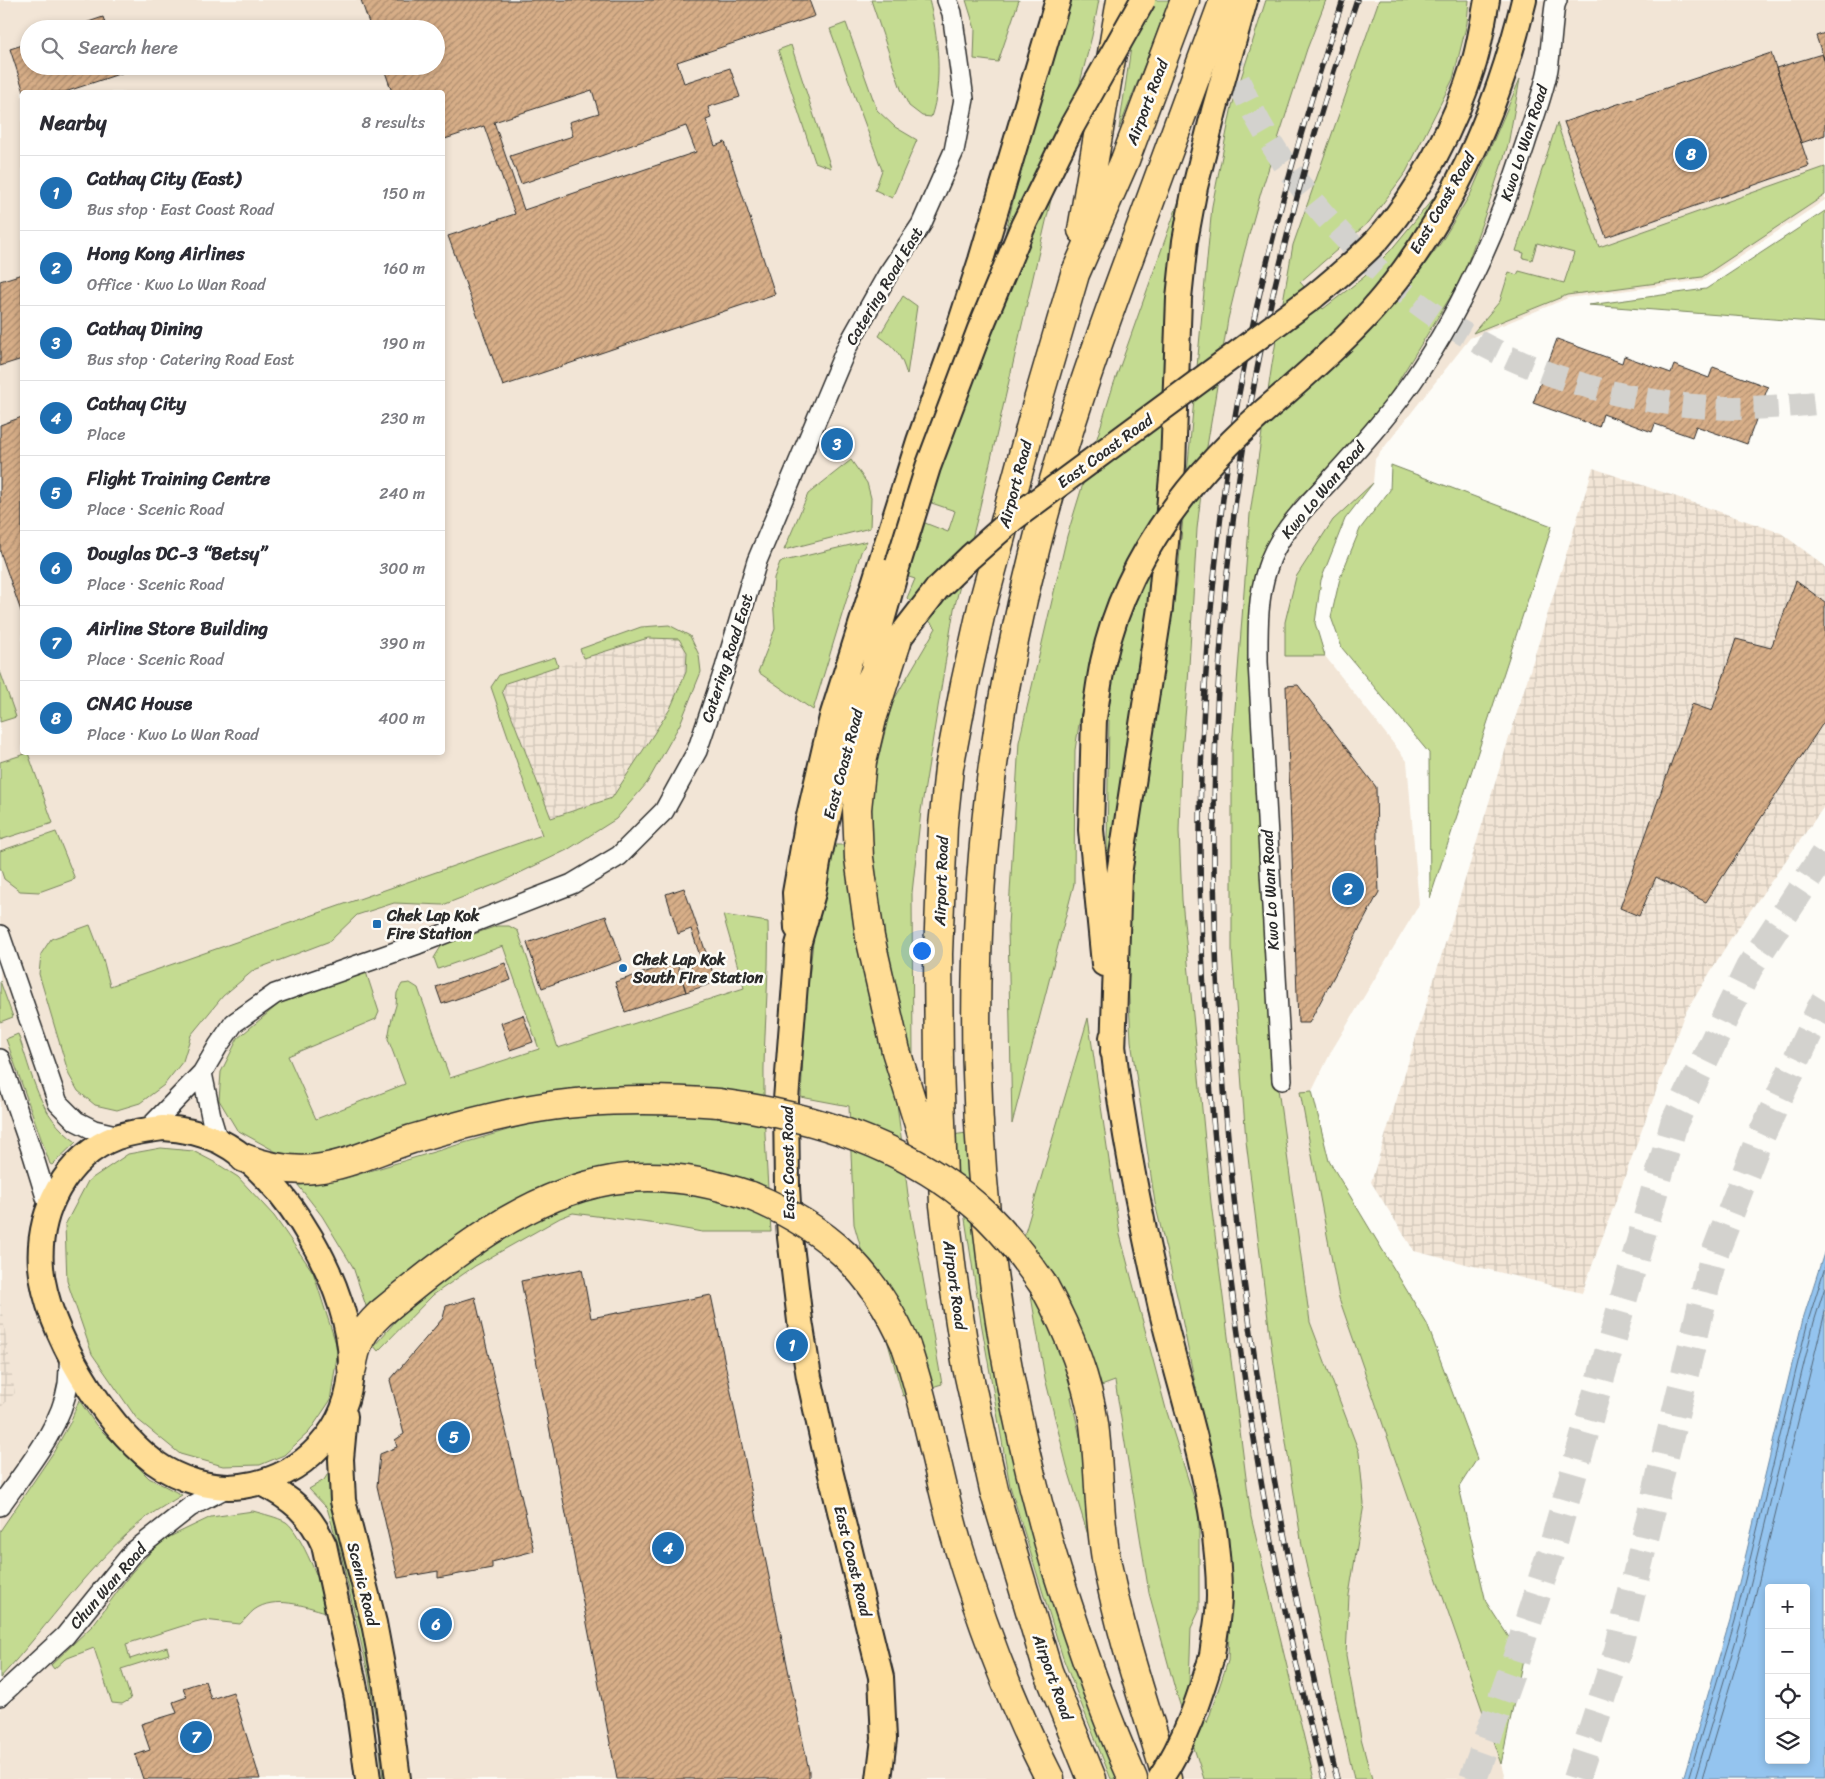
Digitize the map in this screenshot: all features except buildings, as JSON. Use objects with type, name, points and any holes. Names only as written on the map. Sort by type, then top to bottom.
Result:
[{"type":"highway","points":[[1075,274],[1096,159],[1121,0]]},
{"type":"highway","name":"Airport Road","points":[[1092,1779],[1048,1671],[994,1490],[967,1367],[952,1272],[944,1205],[939,1067],[938,954],[943,826],[949,768],[982,607],[1034,414],[1075,274],[1125,160],[1185,0]]},
{"type":"highway","points":[[1133,1779],[1089,1669],[1043,1522],[1021,1430],[1002,1336],[994,1287],[984,1190],[979,1120],[976,976],[989,797],[1007,677],[1034,551],[1083,385],[1224,0]]},
{"type":"highway","points":[[896,642],[872,719],[862,761],[857,809],[858,858],[870,937],[896,1051],[944,1205]]},
{"type":"highway","points":[[244,1158],[278,1169],[313,1170],[348,1162],[439,1131],[528,1110],[585,1102],[652,1099],[719,1103],[768,1110],[821,1124],[875,1144],[911,1161],[940,1179],[986,1215],[1028,1263],[1044,1286],[1069,1335],[1085,1380],[1094,1424],[1107,1562],[1132,1662],[1167,1779]]},
{"type":"highway","points":[[350,1378],[359,1338],[369,1324],[380,1314],[462,1250],[515,1217],[552,1198],[597,1183],[636,1178],[682,1179],[729,1188],[791,1214],[829,1240],[849,1258],[880,1296],[898,1327],[922,1398],[960,1551],[1006,1682],[1050,1779]]},
{"type":"main road","points":[[798,945],[795,893],[807,825],[832,717],[919,441],[981,260],[1058,0]]},
{"type":"main road","points":[[872,673],[879,631],[928,467],[984,320],[1023,226],[1072,126],[1143,0]]},
{"type":"main road","points":[[1114,1052],[1120,874],[1160,608],[1173,466],[1179,298],[1185,241],[1195,188],[1245,0]]},
{"type":"main road","name":"East Coast Road","points":[[879,1779],[884,1738],[881,1676],[809,1378],[790,1237],[787,1187],[786,1100],[798,945],[813,893],[819,856],[844,747],[863,692],[872,673],[937,589],[970,557],[1014,518],[1313,297],[1357,260],[1378,239],[1399,213],[1417,186],[1435,155],[1464,92],[1477,54],[1487,0]]},
{"type":"main road","name":"East Coast Road","points":[[1160,1779],[1180,1744],[1191,1719],[1212,1656],[1219,1597],[1214,1524],[1199,1454],[1161,1309],[1121,1106],[1114,1052],[1091,830],[1094,718],[1103,661],[1117,615],[1136,573],[1163,524],[1192,483],[1263,411],[1346,337],[1373,308],[1398,276],[1436,221],[1466,163],[1494,101],[1524,0]]},
{"type":"main road","points":[[176,1129],[203,1135],[218,1141],[244,1158],[285,1200],[315,1246],[331,1277],[345,1316],[350,1342],[350,1378],[341,1414],[331,1433],[318,1450],[289,1471],[261,1483],[226,1488],[188,1480],[169,1472],[147,1456],[108,1414],[94,1395],[70,1353],[50,1306],[42,1270],[41,1254],[44,1226],[49,1208],[63,1180],[93,1150],[120,1136],[147,1130],[176,1129]]},
{"type":"main road","name":"Scenic Road","points":[[350,1378],[342,1435],[341,1478],[343,1501],[374,1622],[386,1687],[398,1779]]},
{"type":"main road","name":"Scenic Road","points":[[261,1483],[282,1494],[295,1504],[317,1529],[324,1545],[357,1698],[368,1779]]},
{"type":"street","name":"Catering Road East","points":[[147,1130],[202,1073],[234,1023],[275,994],[418,944],[572,884],[619,856],[664,811],[697,751],[725,668],[757,561],[847,347],[888,274],[921,225],[954,151],[964,99],[952,13],[947,0]]},
{"type":"street","name":"Kwo Lo Wan Road","points":[[1282,1080],[1258,662],[1259,605],[1267,568],[1274,552],[1293,521],[1373,432],[1412,382],[1466,290],[1497,223],[1512,184],[1545,80],[1557,0]]},
{"type":"street","points":[[0,935],[58,1103],[76,1121],[94,1130],[120,1136]]},
{"type":"street","points":[[0,1059],[49,1208]]},
{"type":"street","points":[[202,1073],[218,1141]]},
{"type":"street","points":[[0,1506],[41,1448],[60,1411],[68,1384],[70,1353]]},
{"type":"street","name":"Chun Wan Road","points":[[0,1696],[65,1636],[133,1552],[190,1507],[226,1488]]},
{"type":"shaded area","points":[[0,0],[1825,0],[1825,200],[1704,280],[1568,298],[1470,338],[1375,459],[1373,483],[1345,519],[1321,580],[1315,623],[1325,656],[1407,761],[1419,905],[1332,1050],[1312,1091],[1329,1161],[1427,1324],[1477,1459],[1459,1487],[1486,1602],[1523,1659],[1501,1764],[1505,1779],[0,1779]]},
{"type":"shaded area","points":[[1593,468],[1781,533],[1825,566],[1825,805],[1731,938],[1684,1015],[1582,1293],[1414,1251],[1371,1182]]},
{"type":"shaded area","points":[[648,638],[679,639],[687,652],[686,672],[670,709],[612,798],[551,818],[502,691],[506,683]]},
{"type":"shaded area","points":[[0,1300],[15,1393],[0,1408]]},
{"type":"green space","points":[[871,0],[929,0],[935,28],[938,58],[937,89],[931,117],[922,116],[909,106],[901,89]]},
{"type":"green space","points":[[966,0],[1019,0],[998,62],[974,59],[975,29]]},
{"type":"green space","points":[[1067,0],[1099,0],[977,519],[954,609],[921,811],[912,893],[913,1059],[899,1013],[878,919],[871,834],[872,799],[876,768],[892,703],[936,628],[907,598],[915,579],[897,573],[906,547],[917,550],[925,523],[948,532],[955,511],[911,496],[1000,255],[1050,49]]},
{"type":"green space","points":[[1138,0],[1170,0],[1119,129]]},
{"type":"green space","points":[[1266,0],[1326,0],[1307,49],[1261,192],[1228,319],[1205,459],[1197,529],[1188,683],[1181,763],[1179,831],[1182,900],[1211,1203],[1251,1517],[1314,1779],[1204,1779],[1175,1689],[1149,1593],[1115,1381],[1071,1397],[1081,1441],[1091,1545],[1067,1466],[1045,1378],[1022,1243],[1088,1018],[1120,1235],[1166,1409],[1199,1514],[1199,1611],[1191,1628],[1189,1683],[1207,1723],[1228,1661],[1231,1573],[1220,1508],[1179,1304],[1155,1203],[1131,1041],[1125,918],[1132,822],[1157,706],[1177,582],[1212,206],[1232,106]]},
{"type":"green space","points":[[1379,0],[1469,0],[1467,23],[1453,79],[1406,172],[1369,222],[1300,282],[1323,309],[1364,277],[1390,251],[1441,189],[1399,258],[1371,292],[1341,324],[1276,384],[1292,402],[1363,339],[1394,305],[1440,244],[1471,193],[1520,79],[1508,145],[1462,278],[1370,427],[1296,500],[1274,535],[1255,610],[1272,1045],[1310,1322],[1359,1452],[1364,1504],[1349,1595],[1346,1655],[1361,1738],[1372,1779],[1354,1779],[1302,1546],[1272,1351],[1246,1141],[1232,950],[1232,748],[1250,514],[1272,364],[1293,245]]},
{"type":"green space","points":[[846,23],[877,110],[895,127],[917,140],[892,198],[875,190],[882,170],[830,29]]},
{"type":"green space","points":[[791,45],[831,168],[815,162],[778,50]]},
{"type":"green space","points":[[1208,119],[1153,580],[1109,874],[1107,844],[1109,720],[1080,718],[1075,750],[1074,884],[1012,1124],[1008,926],[1019,742],[1067,536],[1113,386]]},
{"type":"green space","points":[[1557,123],[1599,247],[1825,167],[1825,195],[1702,277],[1567,295],[1473,333],[1500,301],[1509,272],[1517,275],[1519,271],[1564,283],[1574,253],[1537,243],[1532,260],[1523,258],[1524,253],[1516,251]]},
{"type":"green space","points":[[1825,211],[1825,323],[1589,305],[1706,289]]},
{"type":"green space","points":[[903,296],[917,306],[907,375],[897,352],[879,336]]},
{"type":"green space","points":[[851,460],[867,483],[871,498],[870,528],[784,550],[808,494]]},
{"type":"green space","points":[[1391,465],[1552,526],[1430,898],[1429,753],[1342,648],[1331,617],[1340,578],[1360,529],[1390,490]]},
{"type":"green space","points":[[1373,483],[1345,519],[1321,580],[1315,623],[1325,656],[1285,656],[1285,622],[1296,577],[1333,520]]},
{"type":"green space","points":[[867,541],[861,552],[813,710],[758,672],[775,629],[774,578],[780,562]]},
{"type":"green space","points":[[669,625],[690,636],[699,655],[701,672],[680,724],[647,783],[616,819],[567,850],[499,883],[443,905],[394,903],[357,915],[330,941],[254,970],[223,996],[191,1035],[183,1061],[164,1085],[140,1103],[117,1110],[95,1105],[78,1091],[69,1075],[39,974],[41,954],[51,939],[90,925],[103,959],[110,986],[542,835],[491,687],[499,675],[555,657],[558,666],[506,683],[502,691],[551,818],[612,798],[670,709],[686,672],[687,652],[679,639],[648,638],[584,658],[580,649],[641,627]]},
{"type":"green space","points":[[0,671],[16,717],[0,722]]},
{"type":"green space","points":[[22,755],[29,755],[53,823],[0,840],[0,762]]},
{"type":"green space","points":[[56,832],[75,879],[39,892],[20,891],[4,879],[0,867],[0,851]]},
{"type":"green space","points":[[829,845],[853,845],[897,1103],[908,1195],[942,1384],[903,1396],[854,1224],[849,1106],[801,1097],[805,1013],[815,925]]},
{"type":"green space","points":[[723,915],[768,922],[764,1090],[765,1144],[771,1232],[702,1232],[573,1213],[560,1218],[475,1266],[433,1295],[378,1351],[374,1346],[401,1315],[454,1266],[506,1236],[492,1213],[439,1250],[367,1309],[353,1267],[322,1216],[298,1185],[343,1179],[531,1123],[325,1157],[282,1155],[237,1130],[219,1100],[221,1072],[238,1038],[280,1003],[366,972],[379,1012],[376,1019],[288,1056],[316,1119],[405,1084],[388,1039],[397,993],[402,984],[410,983],[418,988],[450,1078],[539,1049],[503,946],[438,969],[434,958],[442,945],[497,926],[509,926],[518,931],[558,1048],[744,988]]},
{"type":"green space","points":[[0,981],[13,1017],[0,1022]]},
{"type":"green space","points":[[18,1034],[38,1094],[53,1120],[76,1142],[52,1165],[50,1164],[6,1039]]},
{"type":"green space","points":[[1312,1091],[1329,1161],[1427,1324],[1477,1459],[1459,1487],[1486,1602],[1523,1659],[1501,1764],[1339,1298],[1300,1092]]},
{"type":"green space","points":[[967,1133],[992,1322],[1122,1779],[1111,1779],[1063,1658],[1010,1486],[981,1322],[952,1135]]},
{"type":"green space","points":[[161,1148],[193,1151],[216,1163],[238,1177],[274,1216],[313,1272],[338,1350],[330,1401],[309,1432],[284,1455],[260,1465],[223,1466],[180,1454],[137,1419],[92,1354],[67,1281],[65,1225],[88,1181],[128,1154]]},
{"type":"green space","points":[[79,1400],[96,1425],[149,1478],[182,1495],[147,1517],[107,1554],[70,1594],[0,1678],[0,1531],[53,1453],[70,1423]]},
{"type":"green space","points":[[332,1467],[376,1678],[389,1779],[383,1779],[378,1731],[368,1673],[341,1554],[327,1508],[309,1489],[324,1480]]},
{"type":"green space","points":[[253,1511],[282,1520],[292,1528],[305,1549],[330,1609],[326,1612],[290,1603],[271,1603],[254,1610],[240,1624],[204,1620],[126,1644],[130,1659],[167,1647],[169,1654],[121,1669],[131,1699],[122,1704],[112,1703],[94,1648],[65,1659],[54,1669],[51,1665],[93,1625],[131,1573],[161,1541],[211,1517]]},
{"type":"water","points":[[1825,1250],[1825,1779],[1683,1779],[1730,1620],[1803,1319]]},
{"type":"tunnel","points":[[1225,46],[1235,72],[1260,124],[1308,195],[1345,238],[1379,271],[1415,301],[1447,324],[1481,344],[1517,361],[1591,387],[1630,396],[1669,403],[1722,408],[1766,407],[1825,402]]},
{"type":"tunnel","points":[[1473,1779],[1515,1662],[1553,1545],[1674,1123],[1749,968],[1825,853]]},
{"type":"tunnel","points":[[1576,1779],[1618,1650],[1713,1258],[1756,1147],[1825,1001]]},
{"type":"railway","points":[[1324,1779],[1300,1682],[1280,1584],[1254,1437],[1235,1312],[1217,1158],[1204,1004],[1200,850],[1202,736],[1213,586],[1221,512],[1235,415],[1259,295],[1289,176],[1343,0]]},
{"type":"railway","points":[[1337,1779],[1291,1570],[1266,1430],[1245,1288],[1236,1217],[1220,1027],[1215,932],[1214,837],[1221,646],[1229,552],[1251,399],[1289,226],[1321,112],[1357,0]]},
{"type":"place","name":"CNAC House","points":[[1691,154]]},
{"type":"place","name":"Cathay Dining","points":[[837,444]]},
{"type":"place","name":"Hong Kong Airlines","points":[[1348,889]]},
{"type":"place","name":"Chek Lap Kok Fire Station","points":[[377,924]]},
{"type":"place","name":"Chek Lap Kok South Fire Station","points":[[623,968]]},
{"type":"place","name":"Cathay City (East)","points":[[792,1345]]},
{"type":"place","name":"Flight Training Centre","points":[[454,1437]]},
{"type":"place","name":"Cathay City","points":[[668,1548]]},
{"type":"place","name":"Douglas DC-3 “Betsy”","points":[[436,1624]]},
{"type":"place","name":"Airline Store Building","points":[[196,1737]]}]
